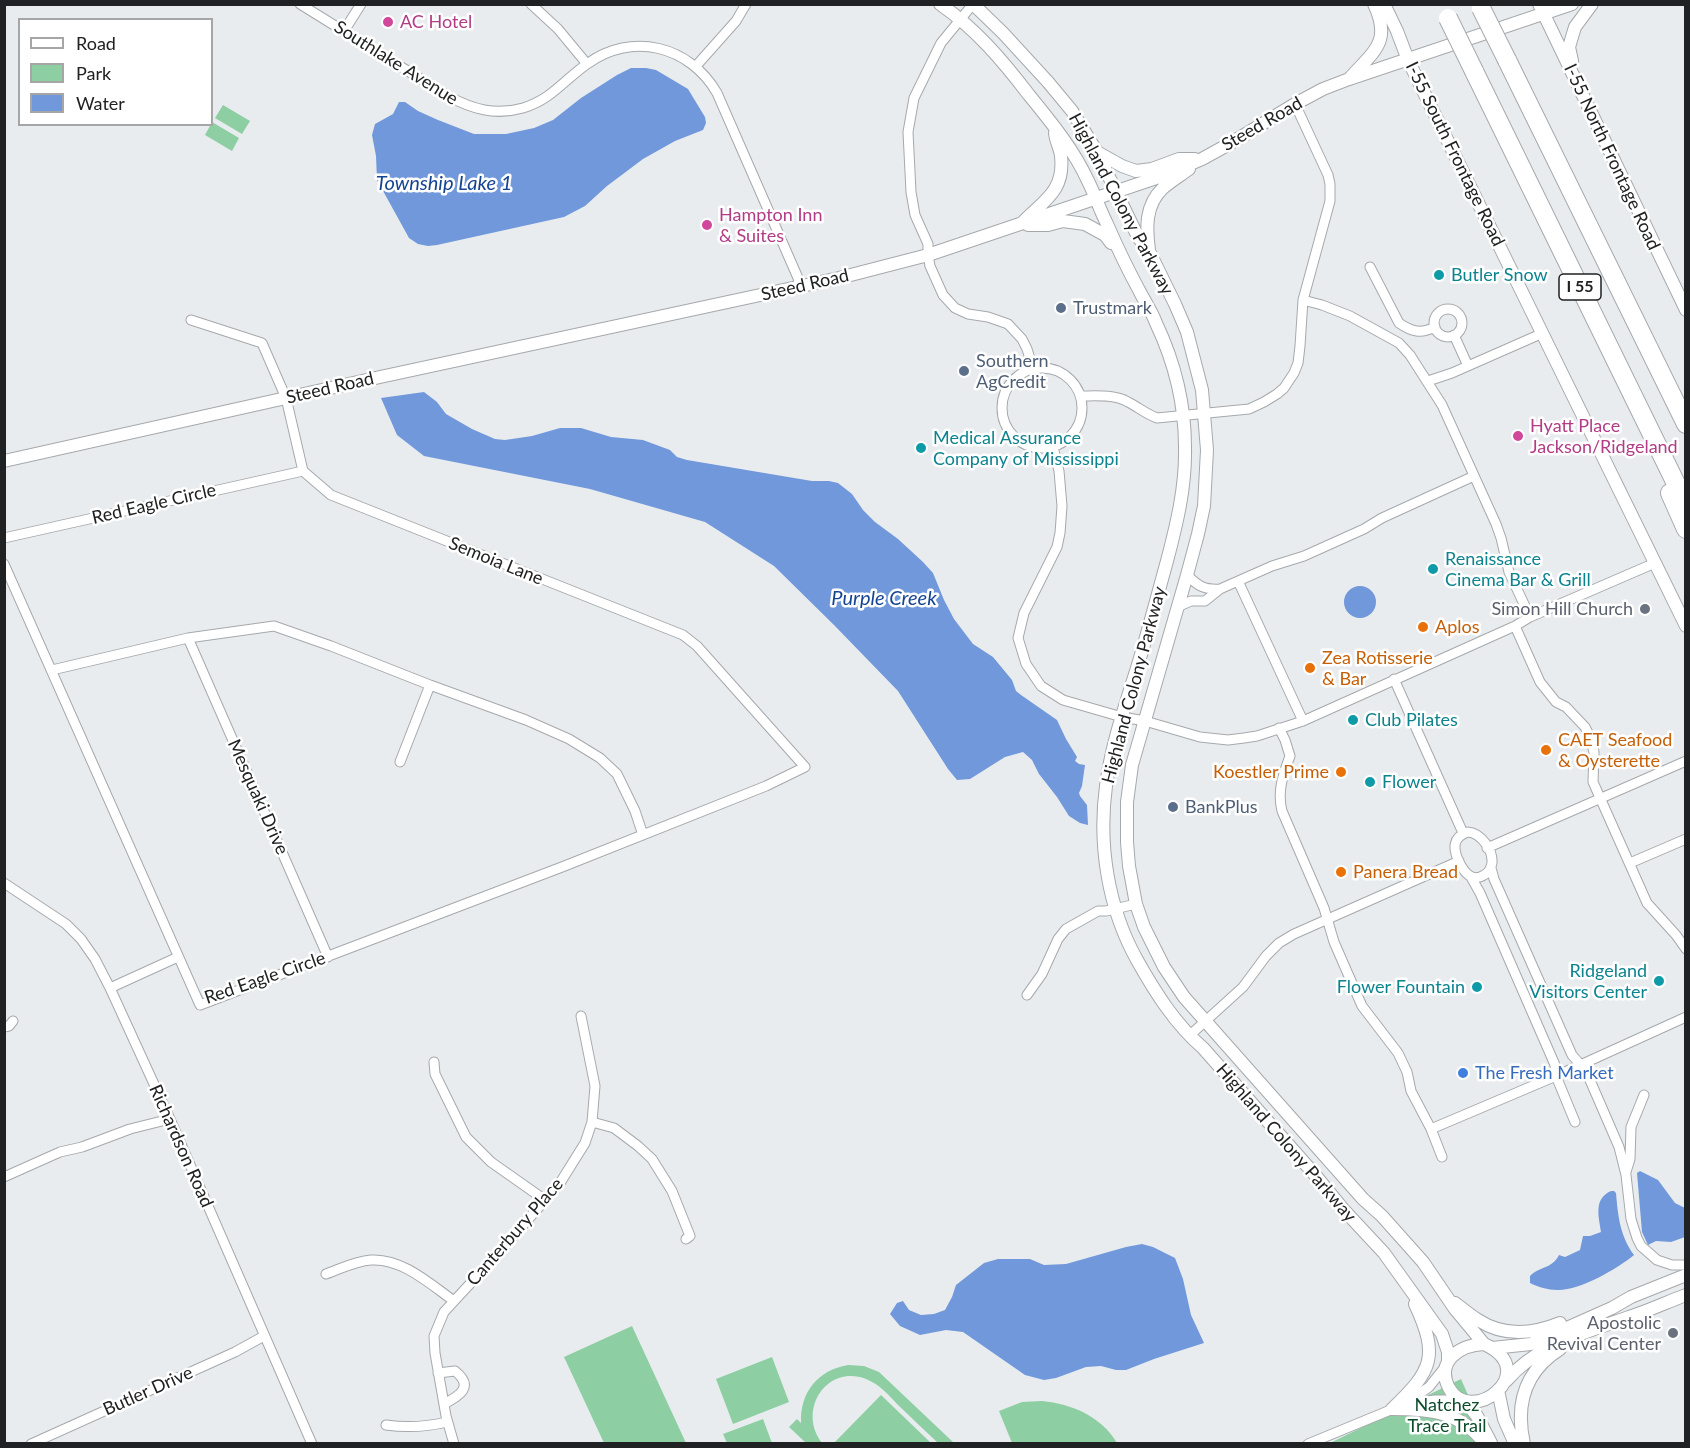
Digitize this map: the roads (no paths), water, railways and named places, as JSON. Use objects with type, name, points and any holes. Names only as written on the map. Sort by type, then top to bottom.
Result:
[{"type":"highway","name":"I 55","points":[[1480,6],[1686,424]]},
{"type":"highway","name":"I 55","points":[[1445,11],[1686,504]]},
{"type":"highway","points":[[1618,366],[1686,529]]},
{"type":"street","name":"Southlake Avenue","points":[[300,4],[448,96],[466,106],[494,112],[516,110],[535,103],[564,85],[587,64],[611,52],[640,46],[674,52],[706,75],[721,100],[800,286]]},
{"type":"street","points":[[344,31],[362,4]]},
{"type":"street","points":[[531,4],[558,29],[587,64]]},
{"type":"street","points":[[696,66],[736,21],[746,4]]},
{"type":"street","name":"Highland Colony Parkway","points":[[940,4],[961,19],[1009,68],[1055,126],[1088,181],[1124,261],[1156,322],[1174,370],[1183,416],[1185,446],[1182,498],[1177,525],[1122,717],[1106,786],[1104,821],[1107,875],[1127,943],[1152,987],[1189,1036],[1203,1048],[1316,1176],[1342,1209],[1384,1253],[1442,1334],[1448,1352],[1446,1365]]},
{"type":"street","points":[[1349,79],[1376,49],[1380,40],[1382,27],[1374,4]]},
{"type":"street","name":"I-55 South Frontage Road","points":[[1384,4],[1408,60],[1686,626]]},
{"type":"street","name":"Steed Road","points":[[4,461],[839,278],[928,255],[1162,176],[1202,159],[1323,89],[1408,60],[1541,9],[1572,4]]},
{"type":"street","points":[[1574,77],[1569,47],[1575,27],[1592,4]]},
{"type":"street","points":[[973,5],[941,43],[914,98],[908,132],[911,192],[915,215],[928,244],[928,255],[943,295],[955,308],[968,314],[988,317],[1008,324],[1022,339],[1031,362],[1031,370]]},
{"type":"street","name":"Highland Colony Parkway","points":[[973,5],[1048,81],[1072,111],[1097,152],[1138,237],[1149,251],[1175,304],[1197,368],[1207,450],[1204,506],[1187,575],[1132,765],[1127,801],[1126,843],[1129,866],[1136,903],[1144,927],[1164,967],[1184,997],[1363,1199],[1382,1216],[1423,1262],[1455,1309],[1488,1346]]},
{"type":"street","name":"I-55 North Frontage Road","points":[[1541,9],[1686,310]]},
{"type":"street","points":[[1080,396],[1126,400],[1145,414],[1157,418],[1257,406],[1284,388],[1298,363],[1303,300],[1330,201],[1328,175],[1295,104]]},
{"type":"street","points":[[1021,225],[1034,210],[1049,200],[1057,187],[1061,171],[1061,155],[1055,140],[1055,126]]},
{"type":"street","points":[[1097,152],[1136,171],[1152,169],[1179,159],[1202,159]]},
{"type":"street","points":[[1149,251],[1148,214],[1154,200],[1163,188],[1202,159]]},
{"type":"street","points":[[1021,225],[1048,225],[1063,221],[1085,224],[1105,235],[1124,261]]},
{"type":"street","points":[[1371,267],[1400,322],[1420,332],[1435,327]]},
{"type":"street","points":[[1303,300],[1337,310],[1392,339],[1410,355],[1442,405],[1496,524],[1509,572],[1530,617]]},
{"type":"street","points":[[1444,309],[1453,310],[1460,316],[1460,329],[1454,335],[1444,336],[1435,327],[1437,314],[1444,309]]},
{"type":"street","points":[[191,320],[262,343],[286,398],[303,471]]},
{"type":"street","points":[[1428,381],[1543,333]]},
{"type":"street","points":[[1454,335],[1468,366]]},
{"type":"street","points":[[1050,369],[1065,375],[1077,388],[1080,396],[1083,413],[1080,422],[1071,436],[1053,447],[1036,448],[1020,442],[1013,435],[1003,413],[1007,390],[1019,377],[1031,370],[1050,369]]},
{"type":"street","points":[[1053,447],[1059,471],[1062,506],[1060,533],[1055,550],[1024,613],[1018,638],[1026,664],[1041,686],[1063,700],[1200,737],[1228,740],[1251,737],[1303,721],[1515,626],[1530,617],[1655,563]]},
{"type":"street","name":"Red Eagle Circle","points":[[4,538],[303,471]]},
{"type":"street","name":"Semoia Lane","points":[[303,471],[331,495],[683,635],[697,646],[806,767],[766,786]]},
{"type":"street","points":[[1187,575],[1208,590],[1220,589],[1272,566],[1314,552],[1474,476]]},
{"type":"street","name":"Red Eagle Circle","points":[[4,564],[200,1005],[766,786]]},
{"type":"street","points":[[1238,582],[1303,721]]},
{"type":"street","points":[[1177,607],[1191,601],[1205,601],[1220,589]]},
{"type":"street","points":[[1515,626],[1540,682],[1556,702],[1566,707],[1578,718],[1590,737],[1594,752],[1593,783],[1600,799],[1650,909],[1676,935],[1686,949]]},
{"type":"street","points":[[52,670],[188,638],[274,627],[526,720],[569,739],[600,758],[617,774],[644,835]]},
{"type":"street","name":"Mesquaki Drive","points":[[188,638],[328,957]]},
{"type":"street","points":[[1394,680],[1464,833]]},
{"type":"street","points":[[400,762],[430,685]]},
{"type":"street","points":[[1279,728],[1290,756],[1281,784],[1282,811],[1318,893],[1334,942],[1362,1006],[1398,1053],[1407,1072],[1411,1091],[1431,1129],[1442,1157]]},
{"type":"street","points":[[1487,848],[1686,761]]},
{"type":"street","points":[[1575,1122],[1556,1077],[1555,1065],[1480,893],[1471,877],[1463,871],[1459,861],[1454,845],[1464,833],[1477,834],[1487,848],[1491,857],[1494,879],[1572,1055],[1586,1071],[1619,1147],[1626,1175],[1631,1219],[1637,1238],[1648,1253],[1657,1260],[1672,1265],[1686,1265]]},
{"type":"street","points":[[1630,863],[1686,839]]},
{"type":"street","points":[[1189,1036],[1243,987],[1266,956],[1279,943],[1294,934],[1459,861]]},
{"type":"street","points":[[1471,877],[1482,876],[1491,868]]},
{"type":"street","name":"Richardson Road","points":[[4,883],[66,924],[81,939],[95,959],[170,1119],[312,1443]]},
{"type":"street","points":[[1027,995],[1042,974],[1058,939],[1066,929],[1098,911],[1136,903]]},
{"type":"street","points":[[110,988],[178,957]]},
{"type":"street","name":"Canterbury Place","points":[[454,1443],[447,1422],[434,1336],[444,1312],[560,1183],[585,1143],[592,1122],[596,1086],[581,1016]]},
{"type":"street","points":[[1431,1129],[1556,1077],[1686,1017]]},
{"type":"street","points":[[4,1027],[9,1026],[13,1021]]},
{"type":"street","points":[[434,1062],[435,1074],[466,1137],[491,1162],[545,1200]]},
{"type":"street","points":[[1626,1175],[1630,1159],[1631,1127],[1644,1095]]},
{"type":"street","points":[[4,1177],[60,1152],[82,1147],[130,1129],[170,1119]]},
{"type":"street","points":[[592,1122],[614,1128],[652,1159],[672,1191],[688,1227],[690,1236],[686,1239]]},
{"type":"street","points":[[326,1274],[348,1265],[371,1260],[396,1263],[454,1301]]},
{"type":"street","points":[[1406,1404],[1428,1387],[1460,1350],[1468,1346],[1531,1344],[1632,1297],[1686,1275]]},
{"type":"street","points":[[1392,1409],[1420,1380],[1429,1352],[1429,1341],[1424,1324],[1404,1281]]},
{"type":"street","points":[[1308,1443],[1406,1404],[1435,1400],[1483,1400],[1491,1397],[1515,1370],[1538,1352],[1686,1294]]},
{"type":"street","points":[[1449,1299],[1490,1327],[1520,1333],[1551,1327],[1609,1302],[1632,1297]]},
{"type":"street","points":[[1524,1443],[1520,1411],[1528,1384],[1537,1369],[1549,1356],[1587,1332]]},
{"type":"street","name":"Butler Drive","points":[[31,1443],[235,1352],[264,1336]]},
{"type":"street","points":[[1488,1346],[1499,1353],[1504,1360],[1507,1371],[1502,1385],[1504,1419],[1515,1443]]},
{"type":"street","points":[[1446,1365],[1444,1373],[1450,1389],[1477,1416],[1491,1443]]},
{"type":"street","points":[[438,1373],[456,1371],[461,1376],[465,1387],[460,1396],[444,1404]]},
{"type":"street","points":[[1392,1409],[1421,1409],[1450,1416],[1461,1421],[1485,1443]]},
{"type":"street","points":[[386,1425],[426,1426],[447,1422]]},
{"type":"water","name":"Township Lake 1","points":[[631,68],[656,70],[688,89],[705,117],[706,123],[703,130],[675,141],[643,159],[585,206],[564,217],[437,245],[418,244],[409,238],[377,180],[372,135],[375,124],[393,114],[399,102],[405,102],[418,111],[474,134],[506,134],[534,128],[553,120],[581,98]]},
{"type":"water","name":"Purple Creek","points":[[424,392],[437,402],[446,414],[495,439],[505,440],[532,436],[560,428],[581,428],[611,437],[643,440],[670,450],[677,457],[687,460],[812,481],[838,483],[852,494],[875,522],[898,539],[933,573],[954,619],[973,644],[993,657],[1012,680],[1016,691],[1057,720],[1077,757],[1075,761],[1085,765],[1079,793],[1087,805],[1088,825],[1069,816],[1039,774],[1032,760],[1023,752],[1005,757],[970,779],[957,780],[898,691],[834,625],[774,566],[705,522],[590,489],[424,456],[397,435],[381,398]]},
{"type":"water","points":[[1360,586],[1371,591],[1376,602],[1371,613],[1360,618],[1349,613],[1344,602],[1349,591]]},
{"type":"water","points":[[1640,1171],[1658,1180],[1675,1203],[1685,1208],[1685,1237],[1671,1242],[1656,1241],[1648,1245],[1642,1232],[1637,1173]]},
{"type":"water","points":[[1611,1191],[1616,1193],[1623,1233],[1634,1255],[1618,1267],[1576,1287],[1554,1290],[1530,1283],[1530,1276],[1553,1263],[1559,1255],[1565,1257],[1580,1250],[1583,1236],[1601,1232],[1599,1204],[1605,1194]]},
{"type":"water","points":[[1142,1244],[1175,1258],[1183,1279],[1191,1315],[1204,1343],[1126,1370],[1101,1366],[1086,1367],[1044,1380],[1025,1375],[963,1332],[946,1330],[920,1335],[900,1326],[890,1314],[897,1303],[903,1301],[909,1310],[921,1315],[945,1310],[956,1285],[984,1263],[998,1259],[1030,1259],[1044,1265],[1066,1264]]},
{"type":"place","name":"AC Hotel","points":[[388,22]]},
{"type":"place","name":"Hampton Inn & Suites","points":[[707,225]]},
{"type":"place","name":"Butler Snow","points":[[1439,275]]},
{"type":"place","name":"Trustmark","points":[[1061,308]]},
{"type":"place","name":"Southern AgCredit","points":[[964,371]]},
{"type":"place","name":"Hyatt Place Jackson/Ridgeland","points":[[1518,436]]},
{"type":"place","name":"Medical Assurance Company of Mississippi","points":[[921,448]]},
{"type":"place","name":"Renaissance Cinema Bar & Grill","points":[[1433,569]]},
{"type":"place","name":"Simon Hill Church","points":[[1645,609]]},
{"type":"place","name":"Aplos","points":[[1423,627]]},
{"type":"place","name":"Zea Rotisserie & Bar","points":[[1310,668]]},
{"type":"place","name":"Club Pilates","points":[[1353,720]]},
{"type":"place","name":"CAET Seafood & Oysterette","points":[[1546,750]]},
{"type":"place","name":"Koestler Prime","points":[[1341,772]]},
{"type":"place","name":"Flower","points":[[1370,782]]},
{"type":"place","name":"BankPlus","points":[[1173,807]]},
{"type":"place","name":"Panera Bread","points":[[1341,872]]},
{"type":"place","name":"Ridgeland Visitors Center","points":[[1659,981]]},
{"type":"place","name":"Flower Fountain","points":[[1477,987]]},
{"type":"place","name":"The Fresh Market","points":[[1463,1073]]},
{"type":"place","name":"Apostolic Revival Center","points":[[1673,1333]]},
{"type":"park label","name":"Natchez Trace Trail","points":[[1447,1415]]}]
